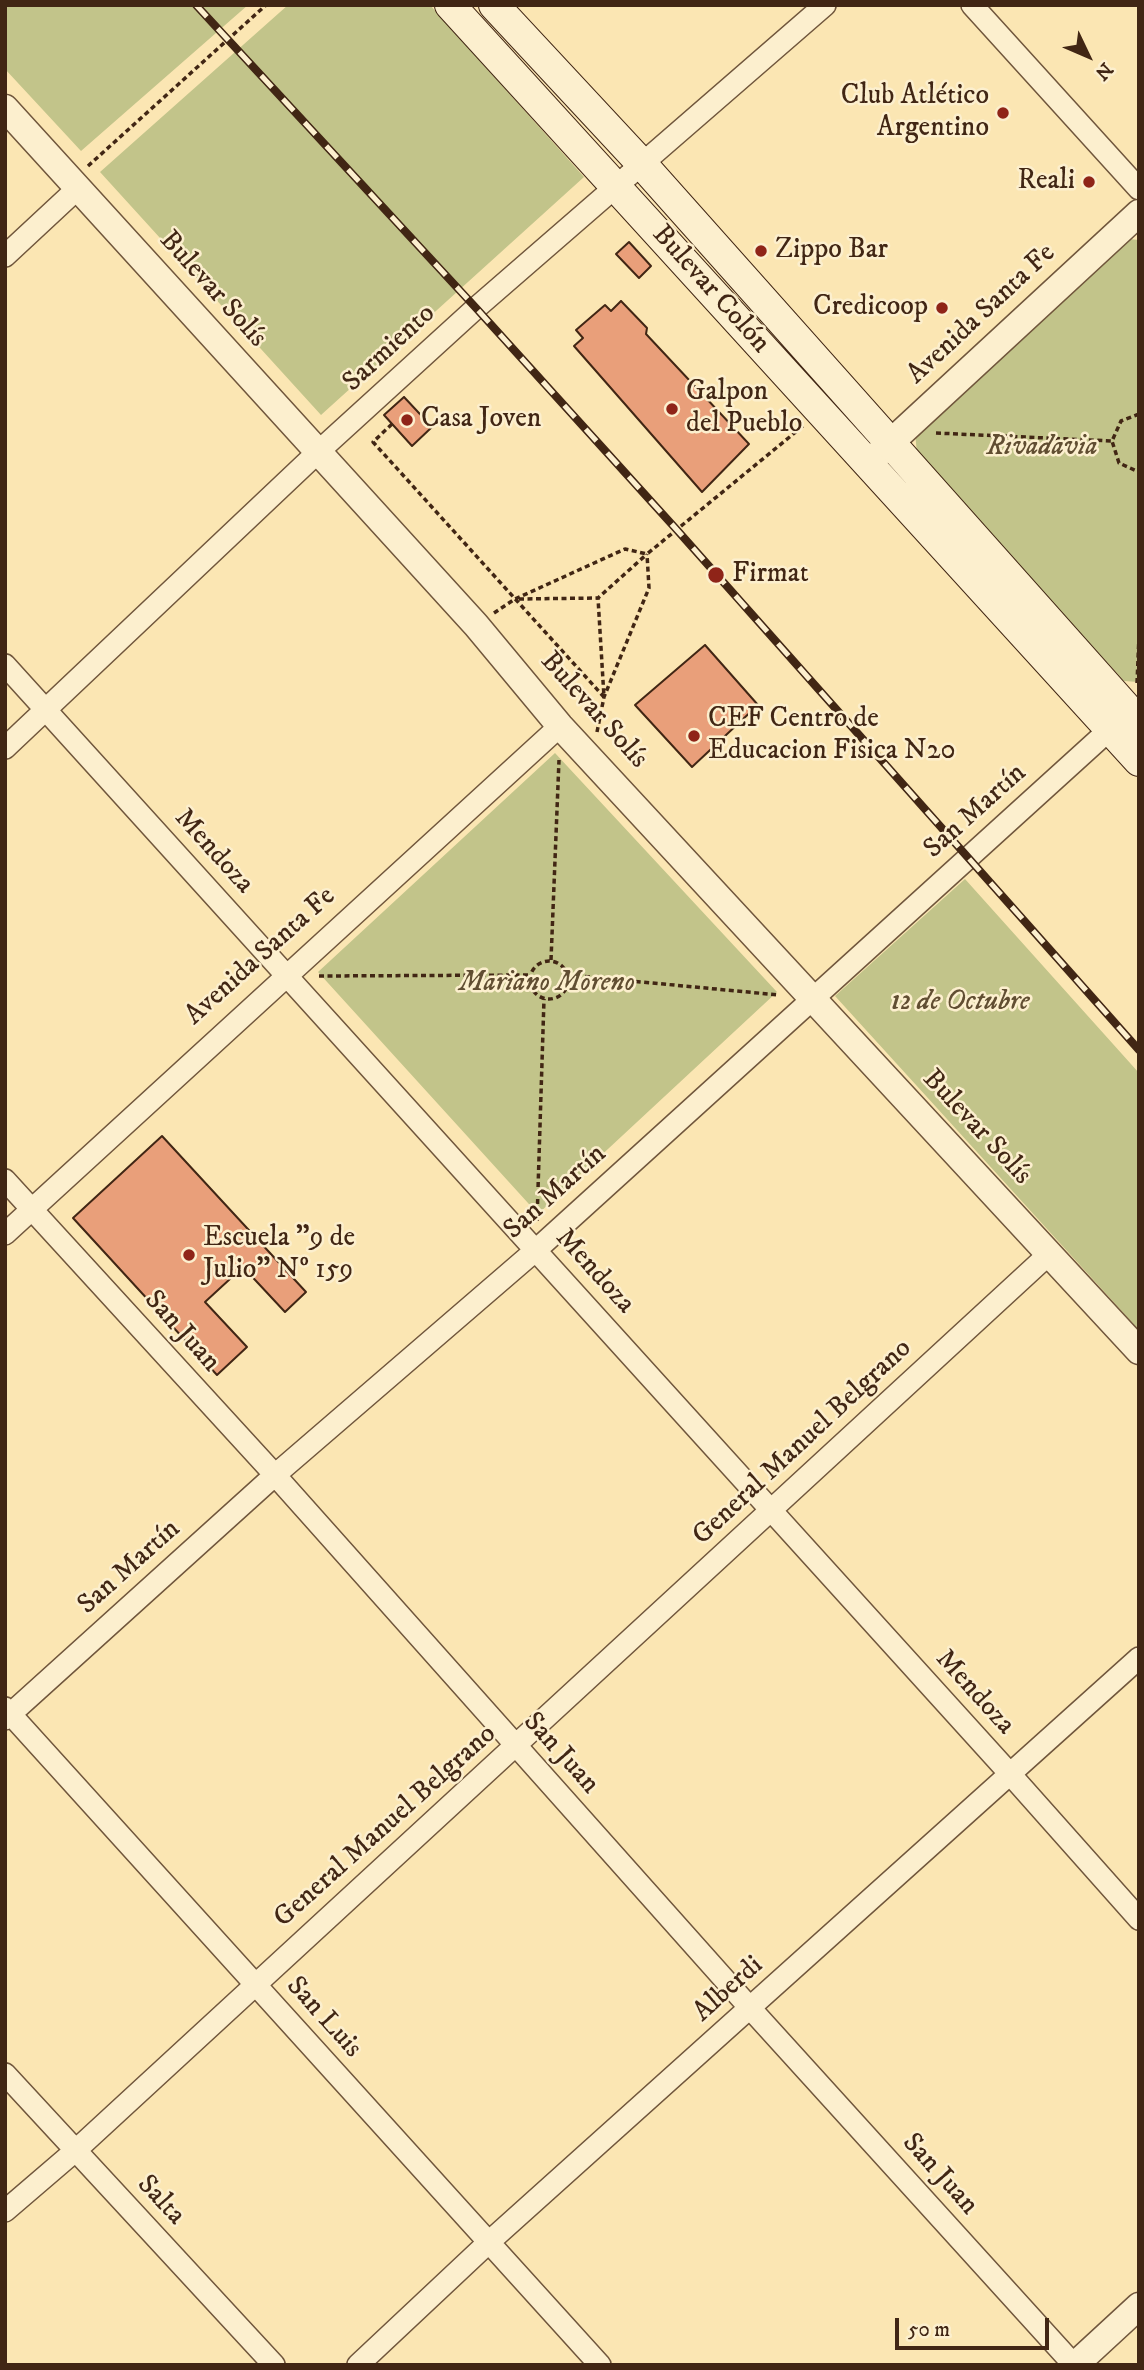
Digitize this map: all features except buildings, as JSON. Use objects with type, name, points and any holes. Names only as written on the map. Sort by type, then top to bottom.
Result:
[{"type":"main road","name":"Bulevar Colón","points":[[450,5],[868,463],[1129,717]]},
{"type":"main road","name":"Bulevar Colón","points":[[494,5],[641,163],[1129,717],[1139,761]]},
{"type":"street","name":"Sarmiento","points":[[5,748],[318,452],[466,317],[825,5]]},
{"type":"street","points":[[972,5],[1139,189]]},
{"type":"street","name":"Bulevar Solís","points":[[5,108],[476,625],[560,726],[1139,1351]]},
{"type":"street","points":[[5,256],[74,185]]},
{"type":"street","name":"Avenida Santa Fe","points":[[868,463],[1139,213]]},
{"type":"street","name":"Mendoza","points":[[5,665],[1139,1919]]},
{"type":"street","name":"San Martín","points":[[7,1713],[275,1475],[536,1250],[811,998],[1129,717]]},
{"type":"street","name":"Avenida Santa Fe","points":[[5,1234],[560,726]]},
{"type":"street","name":"San Juan","points":[[5,1181],[275,1475],[515,1747],[1074,2365]]},
{"type":"street","name":"General Manuel Belgrano","points":[[5,2211],[75,2151],[1049,1254]]},
{"type":"street","name":"Alberdi","points":[[358,2365],[489,2242],[1139,1658]]},
{"type":"street","name":"San Luis","points":[[7,1713],[600,2365]]},
{"type":"street","name":"Salta","points":[[5,2074],[274,2365]]},
{"type":"street","points":[[1074,2365],[1139,2306]]},
{"type":"path","points":[[74,185],[266,5]]},
{"type":"path","points":[[515,599],[598,598],[647,554],[821,411]]},
{"type":"path","points":[[1139,414],[1121,421],[1112,441],[1119,463],[1139,472]]},
{"type":"path","points":[[393,424],[373,442],[604,697]]},
{"type":"path","points":[[928,433],[1112,441]]},
{"type":"path","points":[[476,625],[515,599],[625,549],[647,554]]},
{"type":"path","points":[[591,758],[604,697],[649,588],[647,554]]},
{"type":"path","points":[[598,598],[604,697]]},
{"type":"path","points":[[1129,717],[1138,682],[1139,636]]},
{"type":"path","points":[[551,960],[560,726]]},
{"type":"path","points":[[551,960],[562,965],[568,975],[567,988],[558,998],[544,999],[532,990],[530,975],[538,964],[551,960]]},
{"type":"path","points":[[287,976],[530,975]]},
{"type":"path","points":[[568,975],[811,998]]},
{"type":"path","points":[[536,1250],[544,999]]},
{"type":"green space","points":[[5,5],[248,5],[81,151],[5,69]]},
{"type":"green space","points":[[288,5],[430,5],[584,177],[321,415],[100,172]]},
{"type":"green space","name":"Rivadavia","points":[[1129,239],[1139,240],[1138,682],[1124,681],[917,454],[915,432]]},
{"type":"green space","name":"Mariano Moreno","points":[[555,753],[777,992],[538,1214],[318,972]]},
{"type":"green space","name":"12 de Octubre","points":[[965,879],[1139,1073],[1139,1330],[835,996]]},
{"type":"railway","points":[[196,5],[677,530],[1139,1050]]},
{"type":"place","name":"Club Atlético Argentino","points":[[1003,113]]},
{"type":"place","name":"Reali","points":[[1089,182]]},
{"type":"place","name":"Zippo Bar","points":[[761,251]]},
{"type":"place","name":"Credicoop","points":[[942,308]]},
{"type":"place","name":"Galpon del Pueblo","points":[[672,409]]},
{"type":"place","name":"Casa Joven","points":[[407,420]]},
{"type":"place","name":"Firmat","points":[[716,575]]},
{"type":"place","name":"CEF Centro de Educacion Fisica N20","points":[[694,736]]},
{"type":"place","name":"Escuela \"9 de Julio\" Nº 159","points":[[189,1255]]}]
